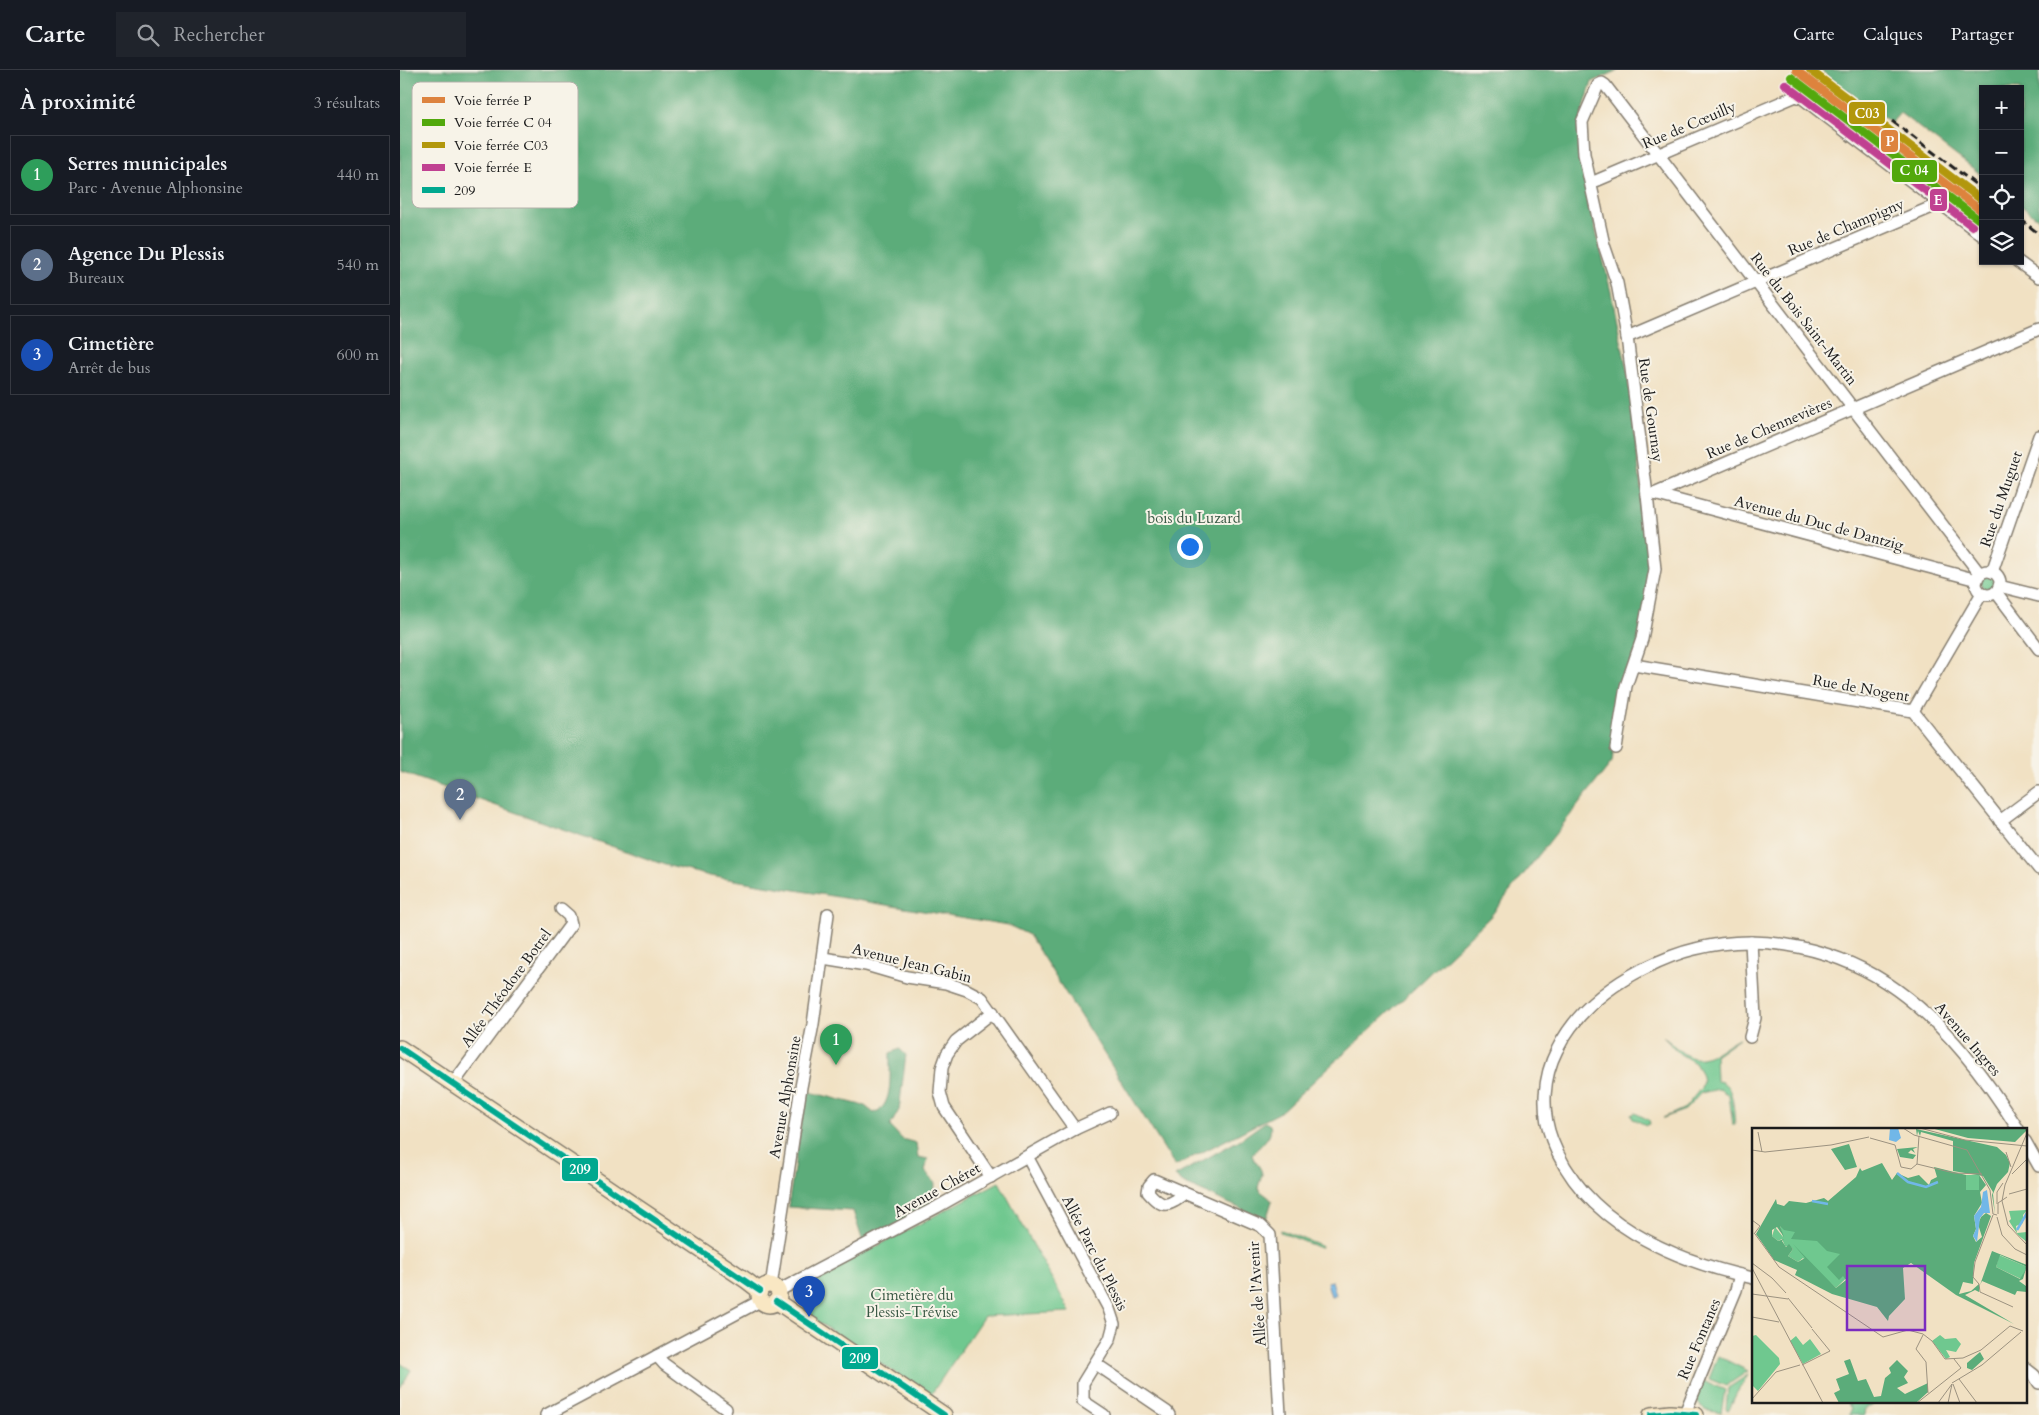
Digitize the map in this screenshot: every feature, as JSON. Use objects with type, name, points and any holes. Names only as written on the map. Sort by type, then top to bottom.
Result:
[{"type":"street","name":"Rue du Bois Saint-Martin","points":[[1602,83],[1854,408],[1978,577]]},
{"type":"street","name":"Rue de Gournay","points":[[1602,83],[1595,87],[1582,122],[1584,154],[1604,245],[1617,283],[1651,495],[1655,569],[1642,640],[1626,686],[1616,748]]},
{"type":"street","name":"Rue de Cœuilly","points":[[1591,183],[1799,96],[1939,204]]},
{"type":"street","points":[[1939,204],[1979,233]]},
{"type":"street","name":"Rue de Champigny","points":[[1626,337],[1939,204]]},
{"type":"street","points":[[2022,265],[2039,278]]},
{"type":"street","name":"Rue de Chennevières","points":[[1651,495],[2039,329]]},
{"type":"street","name":"Rue du Muguet","points":[[1992,572],[2039,436]]},
{"type":"street","name":"Avenue du Duc de Dantzig","points":[[1651,495],[1978,577]]},
{"type":"street","points":[[2039,596],[1998,589],[1988,595],[1982,593],[1977,586],[1978,577],[1983,572],[1992,572],[1998,577],[1998,589],[2039,649]]},
{"type":"street","points":[[1913,711],[1982,593]]},
{"type":"street","name":"Rue de Nogent","points":[[1634,665],[1913,711],[2039,869]]},
{"type":"street","points":[[2000,821],[2039,792]]},
{"type":"street","name":"Allée Théodore Botrel","points":[[453,1084],[571,924],[569,916],[561,910]]},
{"type":"street","name":"Avenue Alphonsine","points":[[769,1294],[828,914]]},
{"type":"street","points":[[1750,1037],[1755,1018],[1751,942]]},
{"type":"street","name":"Avenue Ingres","points":[[1752,1278],[1668,1252],[1635,1234],[1599,1209],[1579,1187],[1561,1162],[1549,1133],[1544,1097],[1551,1064],[1556,1051],[1572,1024],[1595,999],[1624,979],[1676,955],[1711,945],[1751,942],[1805,949],[1854,964],[1897,989],[1948,1034],[1998,1098],[2017,1128]]},
{"type":"street","name":"Avenue Jean Gabin","points":[[822,958],[866,965],[907,977],[946,984],[967,990],[982,998],[1075,1129]]},
{"type":"street","points":[[991,1177],[944,1107],[940,1092],[942,1068],[947,1054],[956,1041],[993,1012]]},
{"type":"street","points":[[400,1048],[769,1294],[944,1415]]},
{"type":"street","name":"Avenue Chéret","points":[[546,1415],[769,1294],[1028,1158],[1075,1129],[1110,1113]]},
{"type":"street","points":[[2026,1143],[2039,1166]]},
{"type":"street","name":"Allée Parc du Plessis","points":[[1028,1158],[1109,1309],[1114,1324],[1110,1340],[1083,1383],[1083,1401],[1104,1415]]},
{"type":"street","name":"Allée de l'Avenir","points":[[1185,1194],[1261,1226],[1270,1235],[1280,1415]]},
{"type":"street","name":"Rue Fontanes","points":[[1690,1414],[1740,1275]]},
{"type":"street","points":[[657,1356],[664,1364],[726,1409]]},
{"type":"street","points":[[1096,1364],[1169,1415]]},
{"type":"street","points":[[1651,1415],[1670,1412],[1690,1414]]},
{"type":"green space","name":"bois du Luzard","points":[[400,70],[1619,70],[1592,82],[1579,124],[1582,173],[1611,292],[1627,370],[1651,571],[1639,644],[1622,682],[1612,762],[1490,917],[1279,1113],[1175,1166],[1029,935],[1008,925],[710,876],[665,865],[400,772]]},
{"type":"green space","points":[[1820,70],[2039,70],[2039,219],[2024,208],[2024,85],[1979,85],[1979,173],[1900,113],[1891,123]]},
{"type":"green space","points":[[1988,576],[1993,578],[1995,583],[1993,588],[1988,590],[1983,588],[1981,583],[1983,578]]},
{"type":"green space","points":[[1663,1037],[1688,1056],[1695,1058],[1702,1058],[1715,1053],[1739,1038],[1715,1055],[1716,1081],[1722,1082],[1730,1091],[1735,1124],[1733,1125],[1729,1095],[1719,1089],[1701,1093],[1685,1110],[1663,1118],[1685,1108],[1701,1088],[1703,1081],[1695,1063],[1680,1054]]},
{"type":"green space","points":[[900,1049],[906,1055],[899,1110],[890,1126],[902,1139],[916,1143],[918,1157],[928,1159],[925,1171],[935,1183],[934,1204],[863,1242],[853,1211],[788,1207],[806,1091],[865,1106],[874,1113],[881,1109],[888,1096],[890,1087],[890,1053]]},
{"type":"green space","points":[[1635,1113],[1649,1120],[1650,1124],[1646,1125],[1633,1119],[1631,1115]]},
{"type":"green space","points":[[1265,1122],[1270,1125],[1270,1133],[1252,1155],[1262,1172],[1258,1188],[1272,1201],[1267,1217],[1264,1219],[1183,1183],[1175,1176],[1241,1139]]},
{"type":"green space","name":"Cimetière du Plessis-Trévise","points":[[999,1182],[1070,1312],[984,1316],[930,1396],[803,1312],[807,1283]]},
{"type":"green space","points":[[1281,1230],[1321,1246],[1320,1248],[1280,1232]]},
{"type":"green space","points":[[1718,1356],[1748,1371],[1726,1386],[1709,1379]]},
{"type":"green space","points":[[400,1363],[411,1370],[400,1388]]},
{"type":"green space","points":[[1748,1375],[1729,1410],[1726,1409],[1728,1388]]},
{"type":"green space","points":[[1703,1381],[1725,1390],[1721,1413],[1704,1410],[1698,1403],[1697,1395]]},
{"type":"green space","points":[[1847,1402],[1876,1402],[1865,1408],[1864,1415],[1849,1415],[1851,1410]]},
{"type":"water","points":[[1332,1281],[1336,1295],[1331,1296],[1327,1282]]},
{"type":"railway","points":[[1892,121],[1979,187]]},
{"type":"railway","points":[[2021,220],[2039,234]]},
{"type":"rail line","name":"P","points":[[1796,70],[1979,209]]},
{"type":"rail line","name":"C03","points":[[1810,70],[1979,198]]},
{"type":"rail line","name":"E","points":[[1785,84],[1972,226]]},
{"type":"transit line","points":[[1791,77],[1978,219]]},
{"type":"transit line","name":"209","points":[[400,1048],[760,1291]]},
{"type":"transit line","name":"209","points":[[776,1301],[944,1415]]},
{"type":"transit line","name":"209","points":[[1651,1415],[1670,1413],[1696,1415]]},
{"type":"place","name":"Agence Du Plessis","points":[[460,820]]},
{"type":"place","name":"Serres municipales","points":[[836,1065]]},
{"type":"place","name":"Cimetière","points":[[809,1317]]}]
